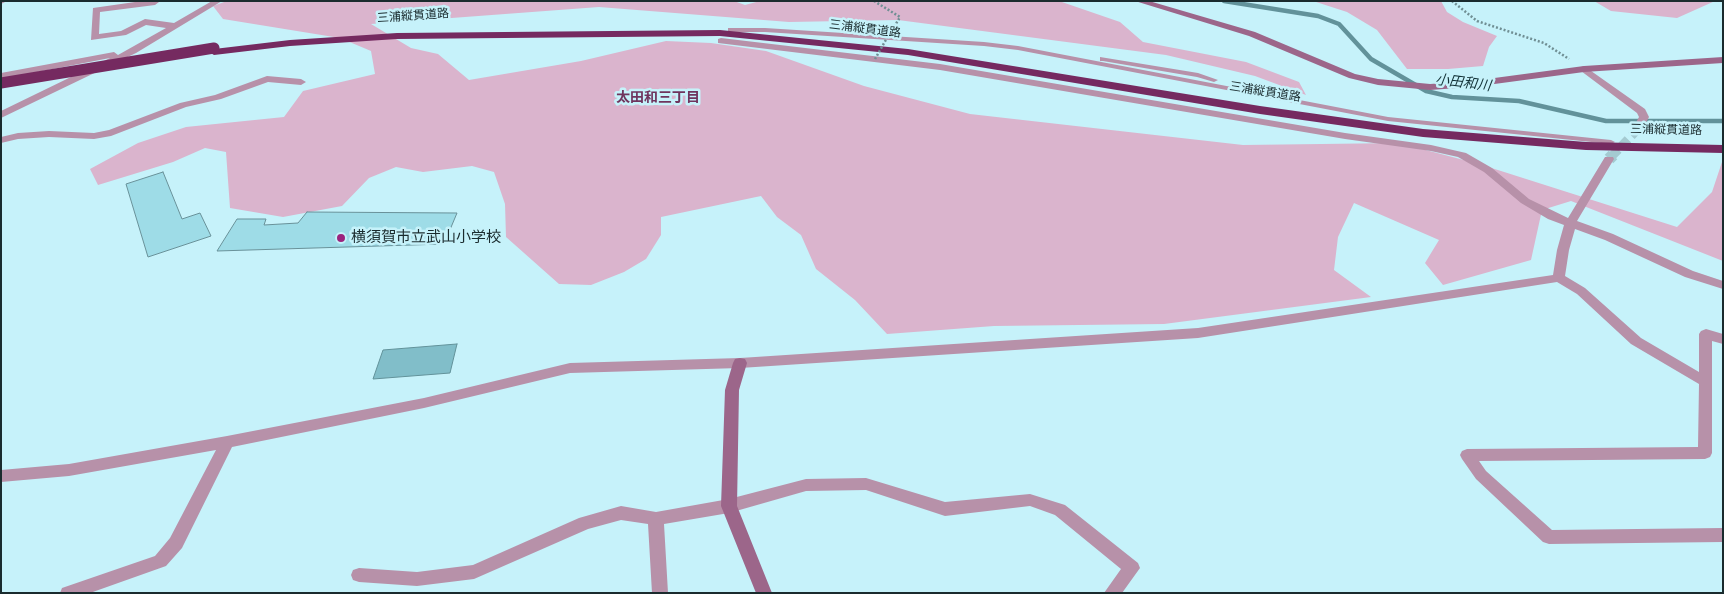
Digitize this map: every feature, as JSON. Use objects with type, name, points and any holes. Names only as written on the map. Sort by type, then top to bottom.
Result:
[{"type":"highway","name":"三浦縦貫道路","points":[[1,83],[108,64],[311,38],[463,26],[632,24],[826,38],[910,48],[1389,124],[1502,136],[1611,142],[1723,144]]},
{"type":"highway","name":"三浦縦貫道路","points":[[1,87],[214,50],[290,43],[397,36],[720,33],[908,52],[1299,116],[1441,135],[1578,146],[1723,149]]},
{"type":"street","points":[[1,115],[133,52],[218,1]]},
{"type":"street","points":[[1139,1],[1252,34],[1352,76],[1378,82],[1438,86],[1472,84],[1584,69],[1723,60]]},
{"type":"street","points":[[156,2],[96,10],[94,38],[123,33],[145,22],[174,26]]},
{"type":"street","points":[[145,22],[148,12],[156,2]]},
{"type":"street","points":[[721,41],[950,68],[1345,136],[1431,148],[1462,156],[1488,170],[1525,201],[1552,216],[1609,237],[1689,274],[1723,285]]},
{"type":"street","points":[[1,76],[133,52]]},
{"type":"street","points":[[1584,69],[1641,110],[1644,117],[1637,130]]},
{"type":"street","points":[[1,140],[18,136],[49,134],[94,136],[111,133],[183,105],[218,97],[267,79],[301,82]]},
{"type":"street","points":[[1559,278],[1563,250],[1571,222],[1608,159]]},
{"type":"street","points":[[1,476],[69,470],[227,442],[424,403],[570,368],[740,363],[1198,334],[1559,278],[1581,291],[1636,341],[1704,381]]},
{"type":"street","points":[[1723,339],[1706,334],[1704,452],[1468,455],[1481,476],[1549,537],[1723,534]]},
{"type":"street","points":[[740,363],[732,390],[729,506],[764,593]]},
{"type":"street","points":[[68,593],[160,561],[176,543],[227,442]]},
{"type":"street","points":[[359,576],[417,579],[474,572],[585,523],[621,513],[656,519],[729,506],[806,485],[866,484],[945,509],[1030,500],[1060,510],[1132,568],[1112,593]]},
{"type":"street","points":[[656,519],[660,593]]},
{"type":"lane","points":[[731,30],[764,30],[963,42],[1018,48],[1388,119],[1611,142]]},
{"type":"path","points":[[874,1],[900,17],[875,59]]},
{"type":"path","points":[[1452,1],[1476,21],[1544,43],[1584,69]]},
{"type":"shaded area","points":[[227,1],[734,1],[745,5],[760,1],[1059,1],[1120,22],[1143,42],[1246,62],[1299,82],[1306,95],[1255,76],[1166,55],[898,20],[789,22],[599,7],[371,24],[411,48],[438,54],[469,80],[581,61],[666,41],[711,43],[766,51],[864,86],[970,114],[1243,145],[1399,143],[1479,164],[1677,227],[1712,192],[1723,159],[1723,261],[1571,201],[1542,210],[1531,260],[1443,285],[1425,263],[1439,240],[1354,203],[1338,237],[1334,270],[1371,297],[1164,324],[994,326],[887,334],[855,300],[816,269],[801,235],[777,217],[761,196],[661,217],[661,235],[646,259],[624,272],[591,285],[559,284],[506,237],[505,204],[494,172],[472,166],[423,172],[396,167],[369,178],[342,206],[283,217],[230,208],[226,152],[205,148],[173,162],[98,185],[90,169],[138,143],[186,127],[284,117],[303,91],[375,74],[371,51],[340,38],[223,19],[213,6]]},
{"type":"shaded area","points":[[1313,1],[1441,1],[1447,12],[1463,22],[1497,36],[1489,47],[1483,66],[1448,69],[1407,69],[1377,30],[1347,12]]},
{"type":"shaded area","points":[[1594,1],[1715,1],[1677,18],[1611,11]]},
{"type":"water","points":[[457,344],[450,373],[373,379],[383,350]]},
{"type":"building","points":[[163,172],[182,219],[200,213],[211,236],[148,257],[126,184]]},
{"type":"building","points":[[307,212],[457,213],[444,244],[217,251],[237,219],[266,219],[264,225],[298,223]]},
{"type":"waterway","name":"小田和川","points":[[1224,1],[1318,16],[1339,24],[1371,59],[1426,91],[1452,97],[1519,101],[1606,121],[1723,121]]},
{"type":"tunnel","points":[[1612,156],[1637,130]]},
{"type":"tunnel","points":[[1609,159],[1612,156]]},
{"type":"place","name":"横須賀市立武山小学校","points":[[341,238]]},
{"type":"district","name":"太田和三丁目","points":[[658,98]]}]
